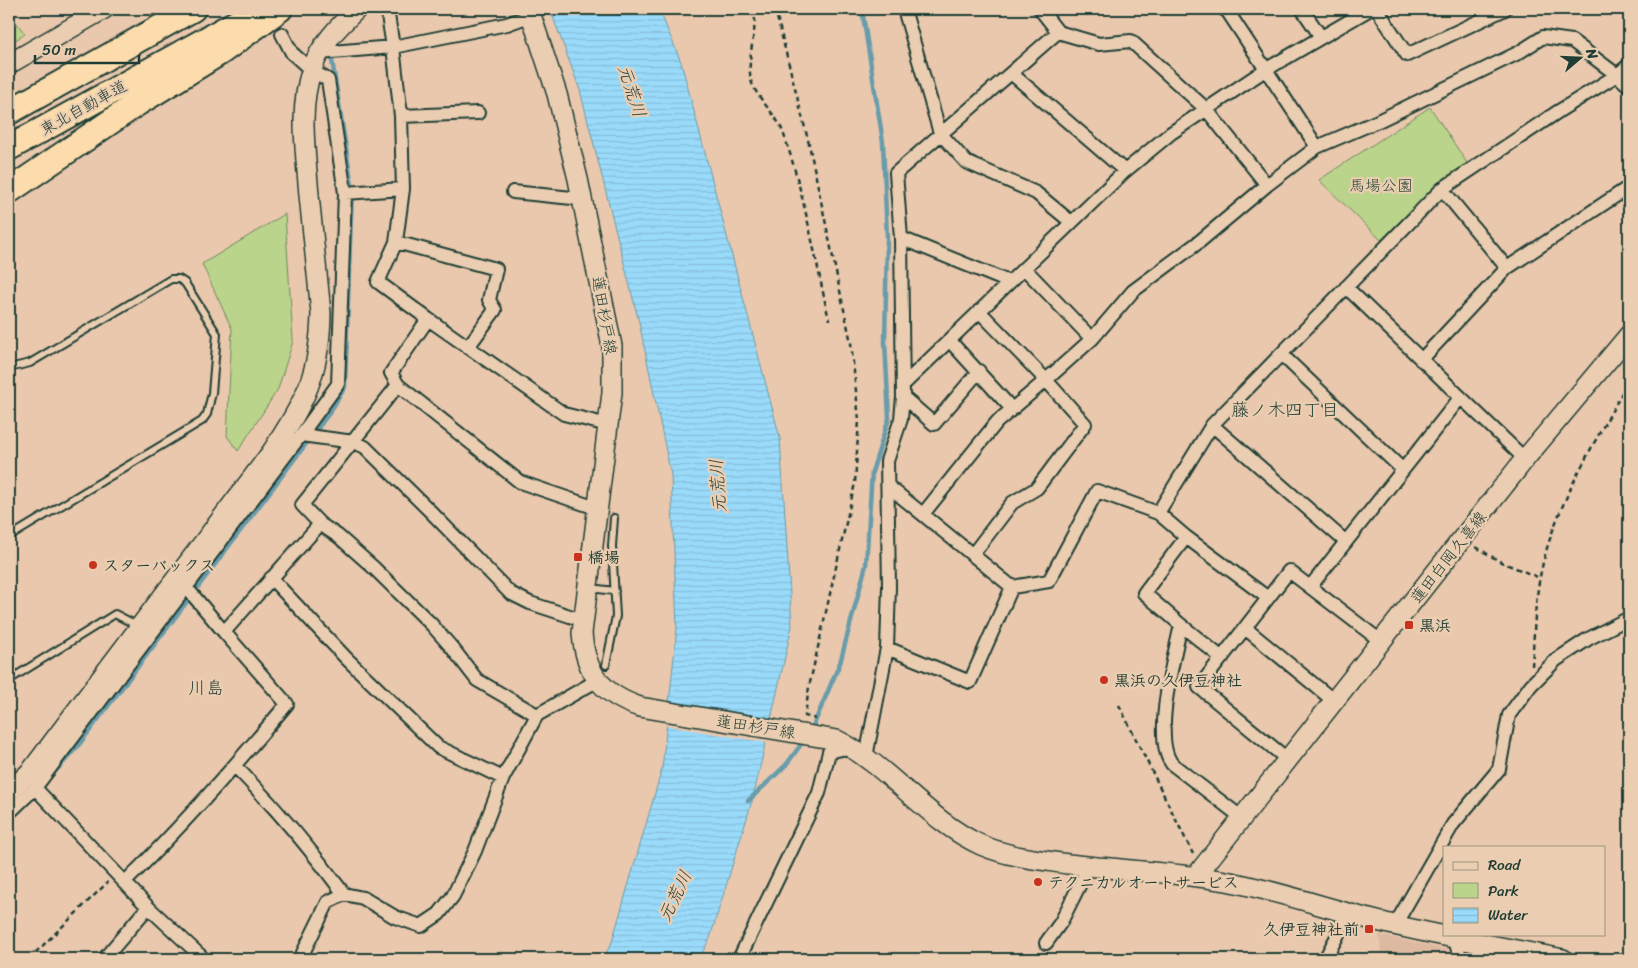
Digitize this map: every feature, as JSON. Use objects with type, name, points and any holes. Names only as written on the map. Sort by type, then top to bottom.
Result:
[{"type":"highway","name":"東北自動車道","points":[[9,112],[193,9]]},
{"type":"highway","name":"東北自動車道","points":[[9,148],[262,9]]},
{"type":"highway","points":[[9,191],[138,103],[221,52],[280,9]]},
{"type":"main road","points":[[9,792],[31,771],[271,453],[299,408],[310,385],[317,360],[321,322],[304,138],[306,93],[315,61],[338,26],[357,9]]},
{"type":"main road","points":[[9,64],[96,10]]},
{"type":"main road","name":"蓮田杉戸線","points":[[530,12],[556,88],[582,199],[612,346],[613,377],[608,425],[582,620],[582,645],[585,657],[602,673],[612,695],[640,707],[837,740],[858,752],[956,832],[981,845],[1004,853],[1034,860],[1196,876],[1260,888],[1349,914],[1443,936]]},
{"type":"main road","name":"蓮田白岡久喜線","points":[[1196,876],[1525,459],[1628,338]]},
{"type":"main road","name":"蓮田杉戸線","points":[[1445,936],[1563,959]]},
{"type":"street","points":[[387,9],[394,46],[401,116],[403,189],[396,242],[378,282],[564,414],[608,425]]},
{"type":"street","points":[[904,9],[940,133],[966,162],[1036,193],[1071,222]]},
{"type":"street","points":[[1040,9],[1058,32],[1099,44],[1131,41],[1206,109],[1267,186]]},
{"type":"street","points":[[1224,9],[1228,12],[1317,148]]},
{"type":"street","points":[[1302,9],[1321,37]]},
{"type":"street","points":[[903,391],[949,340],[1071,222],[1125,171],[1171,133],[1265,70],[1370,9]]},
{"type":"street","points":[[1377,9],[1407,55],[1505,9]]},
{"type":"street","points":[[282,34],[292,53],[315,61],[507,24],[530,12]]},
{"type":"street","points":[[739,959],[820,793],[830,752],[858,752],[887,648],[889,587],[887,460],[901,419],[903,391],[902,238],[896,173],[1058,32]]},
{"type":"street","points":[[923,514],[997,422],[1092,339],[1133,290],[1199,242],[1317,148],[1387,117],[1518,53],[1543,37],[1572,41],[1629,86]]},
{"type":"street","points":[[9,813],[35,788],[338,384],[345,192],[328,80],[315,61]]},
{"type":"street","points":[[1158,513],[1212,425],[1442,189],[1617,75],[1629,65]]},
{"type":"street","points":[[1011,73],[1125,171]]},
{"type":"street","points":[[401,116],[478,113]]},
{"type":"street","points":[[1421,360],[1507,268],[1629,187]]},
{"type":"street","points":[[345,192],[403,189]]},
{"type":"street","points":[[1442,189],[1507,268]]},
{"type":"street","points":[[512,192],[582,199]]},
{"type":"street","points":[[902,238],[1009,282]]},
{"type":"street","points":[[396,242],[496,269],[489,300],[495,310],[468,347]]},
{"type":"street","points":[[1024,268],[1092,339]]},
{"type":"street","points":[[1346,288],[1525,459]]},
{"type":"street","points":[[972,554],[1012,503],[1037,488],[1085,424],[1046,380],[979,312]]},
{"type":"street","points":[[428,319],[391,373],[398,386],[520,482],[596,508]]},
{"type":"street","points":[[949,340],[1012,409]]},
{"type":"street","points":[[1281,354],[1403,470]]},
{"type":"street","points":[[903,391],[934,424],[979,371]]},
{"type":"street","points":[[398,386],[302,504],[320,524],[338,536],[381,574],[448,643],[477,680],[537,715]]},
{"type":"street","points":[[1310,587],[1460,398]]},
{"type":"street","points":[[1212,425],[1346,542]]},
{"type":"street","points":[[301,435],[354,442],[365,447],[510,593],[530,603],[582,620]]},
{"type":"street","points":[[888,486],[1012,586],[1049,581],[1098,491],[1158,513],[1186,537],[1268,598]]},
{"type":"street","points":[[224,632],[320,524]]},
{"type":"street","points":[[1186,537],[1144,592],[1180,626],[1222,658]]},
{"type":"street","points":[[1287,759],[1199,687],[1289,571],[1382,642]]},
{"type":"street","points":[[271,578],[346,658],[438,747],[503,778]]},
{"type":"street","points":[[887,648],[970,682],[1012,586]]},
{"type":"street","points":[[120,878],[156,852],[235,766],[287,704],[186,587]]},
{"type":"street","points":[[1395,925],[1453,824],[1499,769],[1509,715],[1531,685],[1556,660],[1588,639],[1629,618]]},
{"type":"street","points":[[1180,626],[1164,707],[1166,756],[1172,764],[1241,817]]},
{"type":"street","points":[[1245,628],[1334,701]]},
{"type":"street","points":[[300,959],[328,902],[344,894],[363,898],[395,918],[421,926],[439,914],[453,896],[475,851],[503,778],[537,715],[602,673]]},
{"type":"street","points":[[235,766],[274,806],[344,894]]},
{"type":"street","points":[[35,788],[148,907],[204,959]]},
{"type":"street","points":[[1046,943],[1060,922],[1088,866]]},
{"type":"street","points":[[104,959],[148,907]]},
{"type":"street","points":[[1325,959],[1349,914]]},
{"type":"street","points":[[1454,938],[1461,959]]},
{"type":"street","points":[[1485,943],[1496,955],[1505,959]]},
{"type":"lane","points":[[9,368],[30,363],[171,279],[179,279],[185,283],[216,334],[212,393],[207,414],[202,421],[9,537]]},
{"type":"lane","points":[[602,673],[616,616],[612,546],[614,518]]},
{"type":"lane","points":[[587,587],[615,591]]},
{"type":"lane","points":[[9,680],[115,614],[139,627]]},
{"type":"path","points":[[754,9],[750,69],[752,83],[780,125],[789,150],[828,320]]},
{"type":"path","points":[[775,9],[809,144],[851,344],[859,420],[855,483],[809,687],[805,716],[823,721]]},
{"type":"path","points":[[1531,685],[1538,589],[1546,555],[1568,492],[1629,380]]},
{"type":"path","points":[[1462,539],[1501,562],[1540,578]]},
{"type":"path","points":[[1119,705],[1194,857]]},
{"type":"path","points":[[29,959],[120,878]]},
{"type":"shaded area","points":[[1379,935],[1449,950],[1451,959],[1382,959]]},
{"type":"green space","points":[[9,13],[25,34],[9,44]]},
{"type":"green space","name":"馬場公園","points":[[1430,107],[1467,163],[1432,189],[1381,240],[1319,180]]},
{"type":"green space","points":[[285,214],[293,341],[278,389],[238,451],[227,436],[232,329],[202,264]]},
{"type":"water","name":"元荒川","points":[[550,9],[659,9],[681,62],[780,438],[792,626],[753,798],[710,938],[699,959],[602,959],[611,945],[662,769],[677,628],[671,475],[639,322],[580,90]]},
{"type":"pier","points":[[664,719],[769,736],[768,743],[664,725]]},
{"type":"waterway","points":[[811,731],[840,663],[866,565],[872,472],[889,418],[885,342],[887,239],[883,142],[862,9]]},
{"type":"waterway","points":[[53,774],[78,746],[330,412],[345,387],[352,186],[332,60]]},
{"type":"waterway","points":[[748,801],[786,765],[805,739]]},
{"type":"place","name":"橋場","points":[[578,557]]},
{"type":"place","name":"スターバックス","points":[[93,565]]},
{"type":"place","name":"黒浜","points":[[1409,625]]},
{"type":"place","name":"黒浜の久伊豆神社","points":[[1104,680]]},
{"type":"place","name":"テクニカルオートサービス","points":[[1038,882]]},
{"type":"place","name":"久伊豆神社前","points":[[1369,929]]},
{"type":"district","name":"藤ノ木四丁目","points":[[1285,410]]},
{"type":"district","name":"川島","points":[[206,688]]}]
